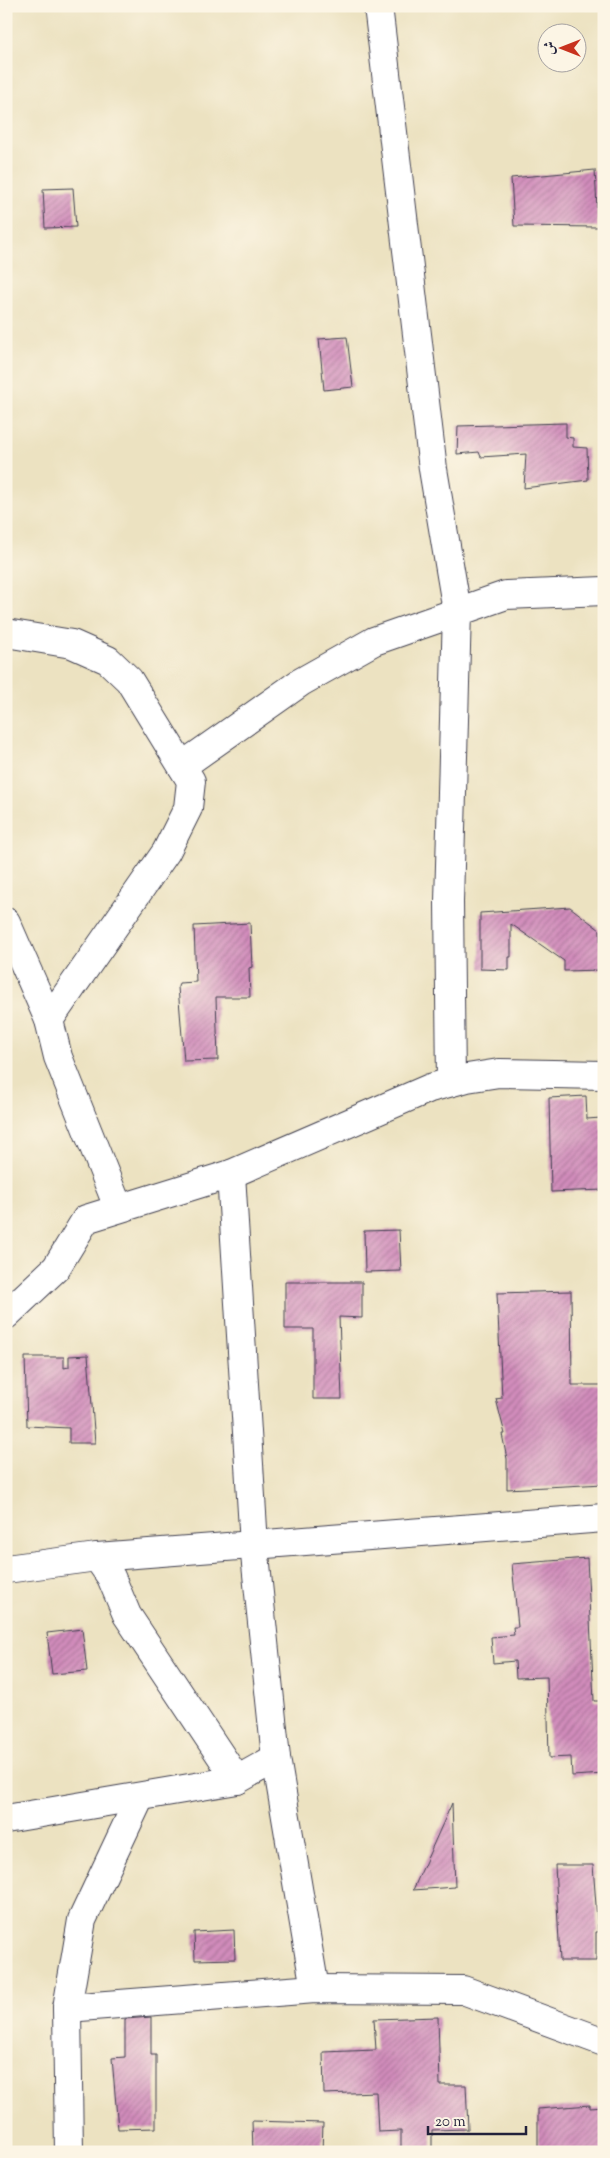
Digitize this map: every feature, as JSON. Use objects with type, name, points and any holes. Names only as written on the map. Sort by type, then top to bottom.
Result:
[{"type":"street","points":[[378,6],[432,469],[457,611],[449,902],[451,1082]]},
{"type":"street","points":[[182,766],[301,682],[374,641],[506,595],[604,591]]},
{"type":"street","points":[[6,633],[72,644],[108,660],[130,680],[192,781],[188,808],[166,852],[49,1020]]},
{"type":"street","points":[[6,922],[49,1020],[58,1057],[118,1207]]},
{"type":"street","points":[[6,1315],[56,1268],[86,1218],[231,1174],[430,1088],[451,1082],[499,1074],[604,1075]]},
{"type":"street","points":[[231,1174],[254,1545],[276,1758],[315,1989]]},
{"type":"street","points":[[6,1570],[97,1557],[604,1518]]},
{"type":"street","points":[[97,1557],[111,1577],[127,1615],[237,1780]]},
{"type":"street","points":[[6,1819],[237,1780],[276,1758]]},
{"type":"street","points":[[68,2152],[67,2008],[82,1920],[140,1797]]},
{"type":"street","points":[[67,2008],[315,1989],[463,1990],[604,2042]]},
{"type":"building","points":[[595,170],[598,227],[514,226],[511,178]]},
{"type":"building","points":[[73,188],[76,227],[45,228],[43,189]]},
{"type":"building","points":[[347,337],[353,387],[324,390],[319,339]]},
{"type":"building","points":[[566,423],[566,437],[573,438],[573,447],[587,448],[588,480],[524,488],[526,454],[481,457],[479,452],[457,454],[458,426]]},
{"type":"building","points":[[570,907],[600,930],[601,970],[564,971],[564,961],[511,924],[509,970],[480,969],[480,913]]},
{"type":"building","points":[[250,923],[252,967],[249,968],[250,997],[216,997],[218,1060],[184,1061],[178,987],[179,983],[196,982],[194,926]]},
{"type":"building","points":[[586,1096],[587,1119],[601,1118],[601,1128],[604,1128],[604,1190],[551,1192],[549,1098]]},
{"type":"building","points":[[399,1230],[401,1271],[365,1272],[364,1231]]},
{"type":"building","points":[[285,1282],[362,1282],[362,1318],[339,1317],[342,1399],[313,1399],[313,1329],[285,1329]]},
{"type":"building","points":[[571,1291],[572,1385],[604,1385],[604,1424],[601,1424],[604,1484],[507,1489],[507,1459],[502,1434],[505,1434],[496,1399],[502,1398],[497,1293]]},
{"type":"building","points":[[88,1355],[95,1443],[69,1443],[69,1428],[27,1426],[25,1357],[64,1357],[64,1368],[69,1367],[69,1356]]},
{"type":"building","points":[[587,1558],[594,1701],[604,1701],[604,1774],[572,1776],[571,1757],[549,1758],[547,1677],[516,1678],[515,1661],[493,1663],[491,1637],[514,1635],[513,1627],[518,1627],[512,1564]]},
{"type":"building","points":[[82,1629],[87,1671],[52,1674],[47,1633]]},
{"type":"building","points":[[452,1803],[455,1887],[413,1890]]},
{"type":"building","points":[[555,1865],[593,1865],[598,1932],[596,1932],[596,1961],[560,1961]]},
{"type":"building","points":[[234,1930],[235,1959],[195,1960],[194,1932]]},
{"type":"building","points":[[151,2017],[151,2055],[156,2055],[156,2128],[118,2129],[112,2058],[125,2057],[125,2019]]},
{"type":"building","points":[[438,2017],[440,2085],[466,2085],[468,2129],[432,2130],[432,2152],[401,2152],[401,2131],[378,2132],[376,2092],[324,2094],[323,2052],[376,2050],[374,2019]]},
{"type":"building","points":[[590,2105],[590,2108],[604,2107],[604,2152],[538,2151],[538,2109]]},
{"type":"building","points":[[252,2121],[323,2123],[322,2152],[253,2152]]}]
